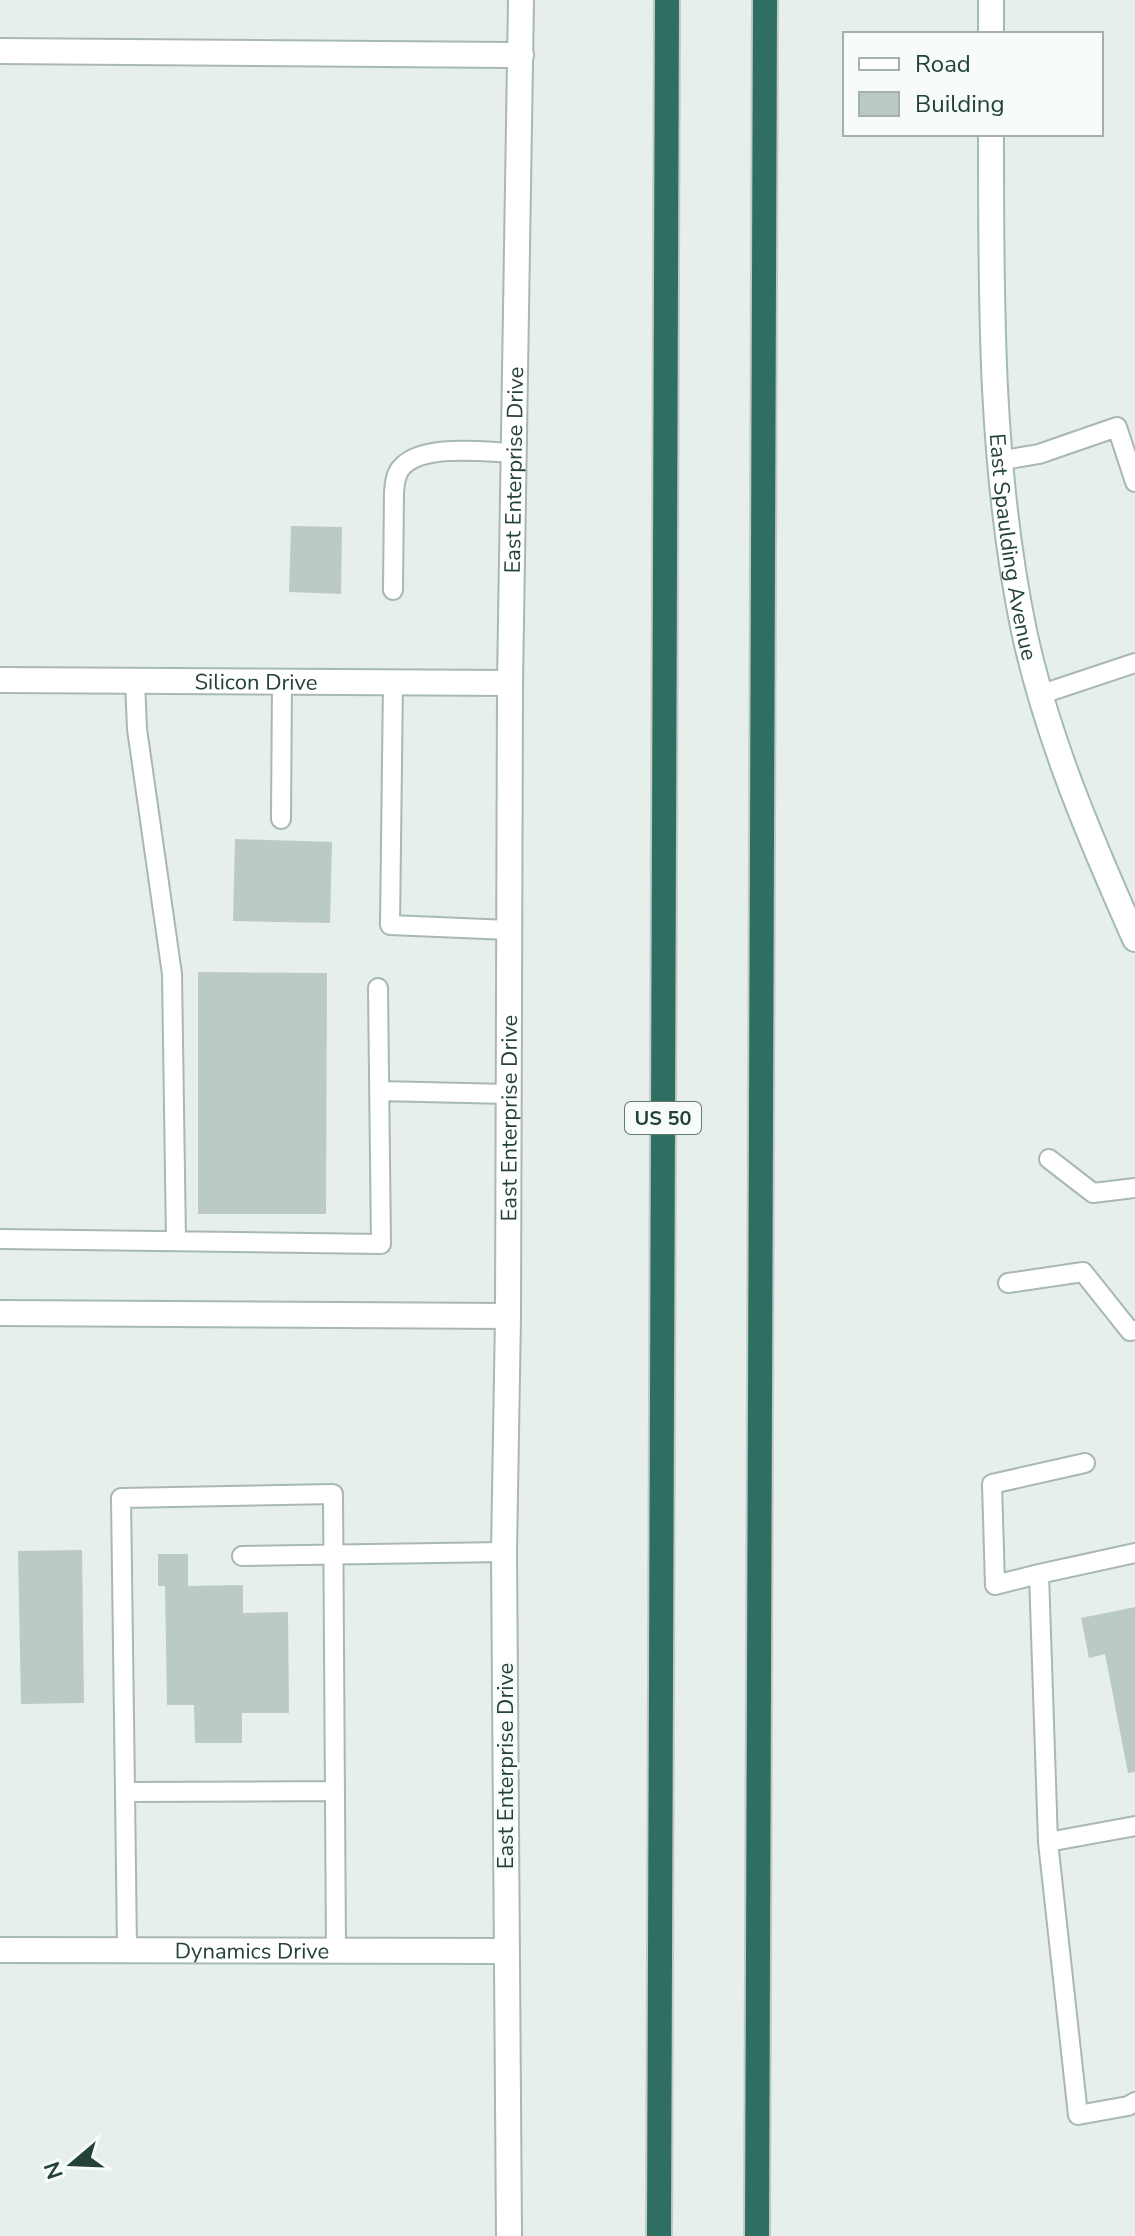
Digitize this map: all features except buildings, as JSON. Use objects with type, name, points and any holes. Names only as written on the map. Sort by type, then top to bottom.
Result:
[{"type":"highway","name":"US 50","points":[[659,2236],[667,0]]},
{"type":"highway","points":[[757,2236],[765,0]]},
{"type":"street","name":"East Enterprise Drive","points":[[509,2236],[504,1552],[510,683],[521,0]]},
{"type":"street","points":[[991,0],[991,32]]},
{"type":"street","points":[[0,51],[521,55]]},
{"type":"street","name":"East Spaulding Avenue","points":[[991,136],[991,272],[998,461],[1025,632],[1071,787],[1135,939]]},
{"type":"street","name":"Silicon Drive","points":[[0,680],[510,683]]},
{"type":"street","points":[[0,1313],[508,1316]]},
{"type":"street","name":"Dynamics Drive","points":[[0,1950],[506,1951]]},
{"type":"lane","points":[[998,461],[1039,454],[1135,421]]},
{"type":"lane","points":[[1117,427],[1135,482]]},
{"type":"lane","points":[[393,590],[395,477],[402,466],[415,457],[432,452],[514,453]]},
{"type":"lane","points":[[1042,694],[1135,663]]},
{"type":"lane","points":[[135,681],[137,729],[172,974],[176,1241]]},
{"type":"lane","points":[[281,819],[282,681]]},
{"type":"lane","points":[[393,681],[390,925],[509,930]]},
{"type":"lane","points":[[0,1239],[381,1244],[378,988]]},
{"type":"lane","points":[[379,1091],[509,1094]]},
{"type":"lane","points":[[1049,1159],[1093,1193],[1135,1188]]},
{"type":"lane","points":[[1008,1283],[1083,1272],[1130,1331],[1135,1330]]},
{"type":"lane","points":[[1085,1463],[992,1484],[995,1585],[1135,1553]]},
{"type":"lane","points":[[127,1950],[121,1498],[333,1494],[336,1951]]},
{"type":"lane","points":[[242,1556],[504,1552]]},
{"type":"lane","points":[[1039,1574],[1048,1842],[1078,2115],[1135,2102]]},
{"type":"lane","points":[[125,1792],[335,1791]]},
{"type":"lane","points":[[1048,1842],[1135,1826]]}]
